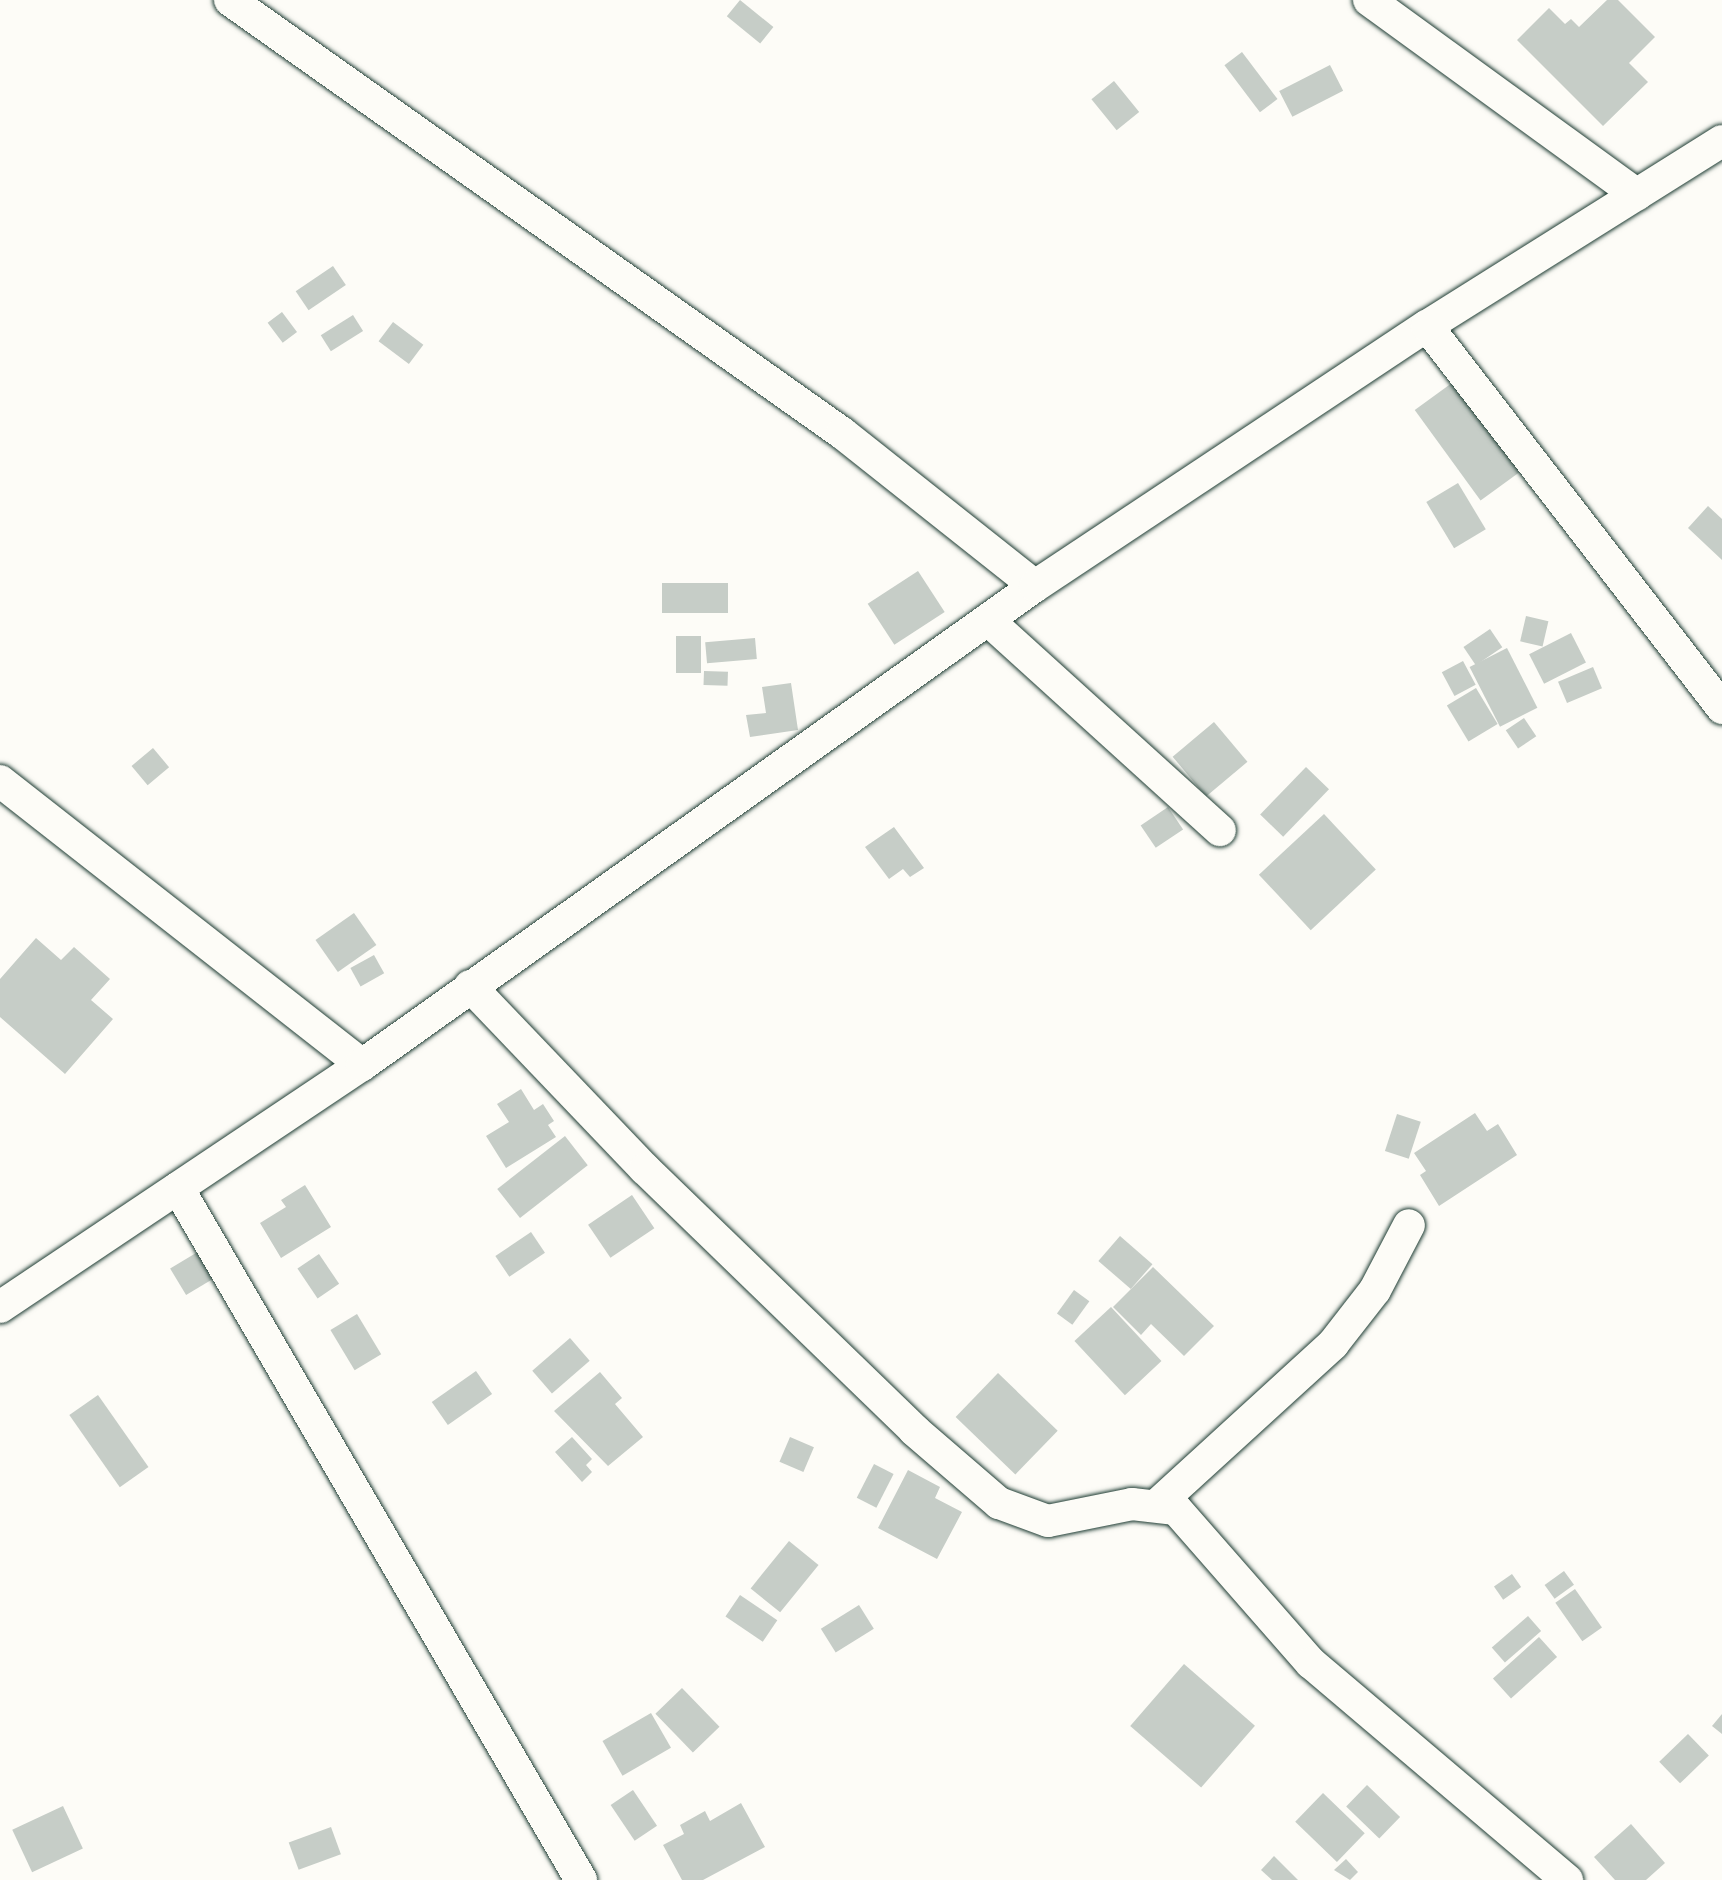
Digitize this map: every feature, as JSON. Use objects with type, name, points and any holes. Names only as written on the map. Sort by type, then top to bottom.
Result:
[{"type":"street","points":[[230,0],[842,433],[1035,586]]},
{"type":"street","points":[[1369,0],[1637,195]]},
{"type":"street","points":[[0,1307],[362,1065],[1035,586],[1427,326],[1722,141]]},
{"type":"street","points":[[1427,326],[1722,708]]},
{"type":"street","points":[[988,620],[1220,830]]},
{"type":"street","points":[[0,781],[362,1065]]},
{"type":"street","points":[[470,986],[656,1179],[914,1430],[999,1503],[1048,1521],[1159,1503],[1333,1344],[1375,1290],[1409,1225]]},
{"type":"street","points":[[178,1188],[581,1880]]},
{"type":"street","points":[[1159,1503],[1189,1518],[1311,1663],[1567,1880]]},
{"type":"building","points":[[740,0],[773,27],[760,43],[727,16]]},
{"type":"building","points":[[1607,0],[1618,0],[1655,37],[1629,63],[1648,82],[1603,126],[1517,40],[1549,8],[1565,24],[1571,19],[1579,27]]},
{"type":"building","points":[[1242,52],[1278,99],[1260,112],[1224,65]]},
{"type":"building","points":[[1330,65],[1343,91],[1292,117],[1279,91]]},
{"type":"building","points":[[1114,81],[1139,112],[1117,130],[1091,99]]},
{"type":"building","points":[[333,266],[346,285],[309,310],[296,291]]},
{"type":"building","points":[[282,312],[297,332],[283,343],[268,323]]},
{"type":"building","points":[[353,315],[363,331],[331,351],[321,335]]},
{"type":"building","points":[[393,322],[423,345],[409,364],[379,341]]},
{"type":"building","points":[[1456,380],[1522,471],[1481,501],[1415,410]]},
{"type":"building","points":[[1458,483],[1486,529],[1454,548],[1426,502]]},
{"type":"building","points":[[1708,506],[1722,519],[1722,560],[1688,528]]},
{"type":"building","points":[[918,571],[945,612],[894,645],[868,604]]},
{"type":"building","points":[[662,583],[728,583],[728,613],[662,613]]},
{"type":"building","points":[[1526,616],[1548,621],[1543,647],[1520,641]]},
{"type":"building","points":[[1490,629],[1502,647],[1476,665],[1463,647]]},
{"type":"building","points":[[1571,633],[1586,662],[1544,684],[1529,654]]},
{"type":"building","points":[[676,636],[701,636],[701,673],[676,673]]},
{"type":"building","points":[[755,638],[757,659],[707,663],[705,642]]},
{"type":"building","points":[[1507,648],[1537,708],[1500,727],[1470,667]]},
{"type":"building","points":[[1463,661],[1476,685],[1454,696],[1442,672]]},
{"type":"building","points":[[1593,667],[1602,688],[1567,703],[1558,682]]},
{"type":"building","points":[[704,671],[728,672],[727,686],[704,685]]},
{"type":"building","points":[[791,683],[798,730],[750,737],[746,715],[766,713],[762,687]]},
{"type":"building","points":[[1476,688],[1498,724],[1468,742],[1447,706]]},
{"type":"building","points":[[1524,718],[1536,736],[1518,749],[1506,730]]},
{"type":"building","points":[[1214,722],[1247,762],[1206,797],[1173,757]]},
{"type":"building","points":[[153,748],[169,767],[148,785],[132,766]]},
{"type":"building","points":[[1306,767],[1329,789],[1283,837],[1260,814]]},
{"type":"building","points":[[1168,807],[1183,829],[1156,848],[1141,825]]},
{"type":"building","points":[[1324,814],[1376,870],[1311,930],[1259,875]]},
{"type":"building","points":[[894,827],[924,868],[910,877],[903,869],[889,879],[865,847]]},
{"type":"building","points":[[354,913],[376,945],[338,972],[315,940]]},
{"type":"building","points":[[36,938],[61,960],[74,947],[110,979],[91,1000],[113,1019],[65,1074],[0,1017],[0,979]]},
{"type":"building","points":[[374,955],[384,973],[361,986],[350,968]]},
{"type":"building","points":[[521,1089],[534,1110],[543,1104],[554,1121],[548,1125],[556,1137],[506,1168],[486,1136],[509,1122],[497,1104]]},
{"type":"building","points":[[1475,1113],[1487,1131],[1498,1124],[1517,1155],[1439,1206],[1420,1175],[1426,1171],[1414,1153]]},
{"type":"building","points":[[1397,1114],[1421,1122],[1409,1159],[1385,1151]]},
{"type":"building","points":[[565,1136],[588,1165],[520,1218],[497,1189]]},
{"type":"building","points":[[305,1185],[331,1227],[281,1258],[260,1223],[286,1207],[281,1200]]},
{"type":"building","points":[[632,1195],[654,1228],[610,1258],[588,1225]]},
{"type":"building","points":[[531,1232],[545,1253],[509,1277],[495,1256]]},
{"type":"building","points":[[1120,1236],[1152,1264],[1131,1289],[1098,1261]]},
{"type":"building","points":[[201,1250],[217,1277],[186,1295],[170,1269]]},
{"type":"building","points":[[319,1254],[339,1284],[318,1298],[297,1269]]},
{"type":"building","points":[[1153,1267],[1214,1326],[1184,1356],[1151,1324],[1141,1335],[1113,1307]]},
{"type":"building","points":[[1074,1290],[1089,1301],[1072,1325],[1057,1313]]},
{"type":"building","points":[[1111,1307],[1161,1361],[1125,1395],[1074,1341]]},
{"type":"building","points":[[357,1314],[381,1354],[355,1370],[330,1330]]},
{"type":"building","points":[[570,1338],[590,1361],[552,1393],[532,1371]]},
{"type":"building","points":[[476,1371],[492,1394],[448,1425],[432,1402]]},
{"type":"building","points":[[600,1372],[622,1398],[615,1404],[643,1437],[608,1466],[554,1411]]},
{"type":"building","points":[[998,1373],[1058,1431],[1015,1475],[956,1417]]},
{"type":"building","points":[[98,1395],[148,1467],[120,1487],[69,1415]]},
{"type":"building","points":[[572,1437],[592,1459],[586,1465],[592,1472],[582,1482],[555,1452]]},
{"type":"building","points":[[790,1437],[814,1447],[803,1472],[779,1462]]},
{"type":"building","points":[[874,1464],[894,1474],[876,1508],[857,1498]]},
{"type":"building","points":[[908,1470],[940,1487],[935,1498],[962,1512],[937,1559],[878,1528]]},
{"type":"building","points":[[789,1541],[819,1565],[780,1612],[751,1588]]},
{"type":"building","points":[[1564,1571],[1574,1585],[1555,1599],[1545,1585]]},
{"type":"building","points":[[1512,1574],[1521,1587],[1503,1600],[1494,1587]]},
{"type":"building","points":[[1575,1589],[1602,1628],[1582,1641],[1555,1603]]},
{"type":"building","points":[[740,1595],[777,1620],[763,1642],[725,1617]]},
{"type":"building","points":[[859,1605],[874,1629],[836,1653],[821,1629]]},
{"type":"building","points":[[1528,1616],[1541,1631],[1505,1663],[1492,1647]]},
{"type":"building","points":[[1539,1637],[1557,1657],[1511,1699],[1493,1678]]},
{"type":"building","points":[[1184,1664],[1255,1726],[1201,1788],[1130,1726]]},
{"type":"building","points":[[682,1688],[720,1727],[693,1753],[655,1714]]},
{"type":"building","points":[[651,1713],[671,1748],[623,1776],[603,1741]]},
{"type":"building","points":[[1722,1714],[1722,1734],[1712,1726]]},
{"type":"building","points":[[1688,1734],[1709,1756],[1680,1783],[1659,1762]]},
{"type":"building","points":[[1367,1785],[1400,1817],[1379,1839],[1346,1807]]},
{"type":"building","points":[[633,1790],[657,1826],[635,1841],[611,1805]]},
{"type":"building","points":[[1323,1793],[1365,1833],[1337,1862],[1295,1822]]},
{"type":"building","points":[[741,1803],[765,1847],[703,1880],[682,1880],[663,1845],[684,1834],[680,1825],[705,1811],[710,1821]]},
{"type":"building","points":[[63,1806],[83,1849],[32,1872],[12,1830]]},
{"type":"building","points":[[1631,1824],[1665,1863],[1646,1880],[1615,1880],[1594,1857]]},
{"type":"building","points":[[331,1827],[341,1854],[299,1870],[289,1842]]},
{"type":"building","points":[[1274,1856],[1298,1880],[1272,1880],[1261,1870]]},
{"type":"building","points":[[1346,1859],[1358,1872],[1350,1880],[1334,1870]]}]
